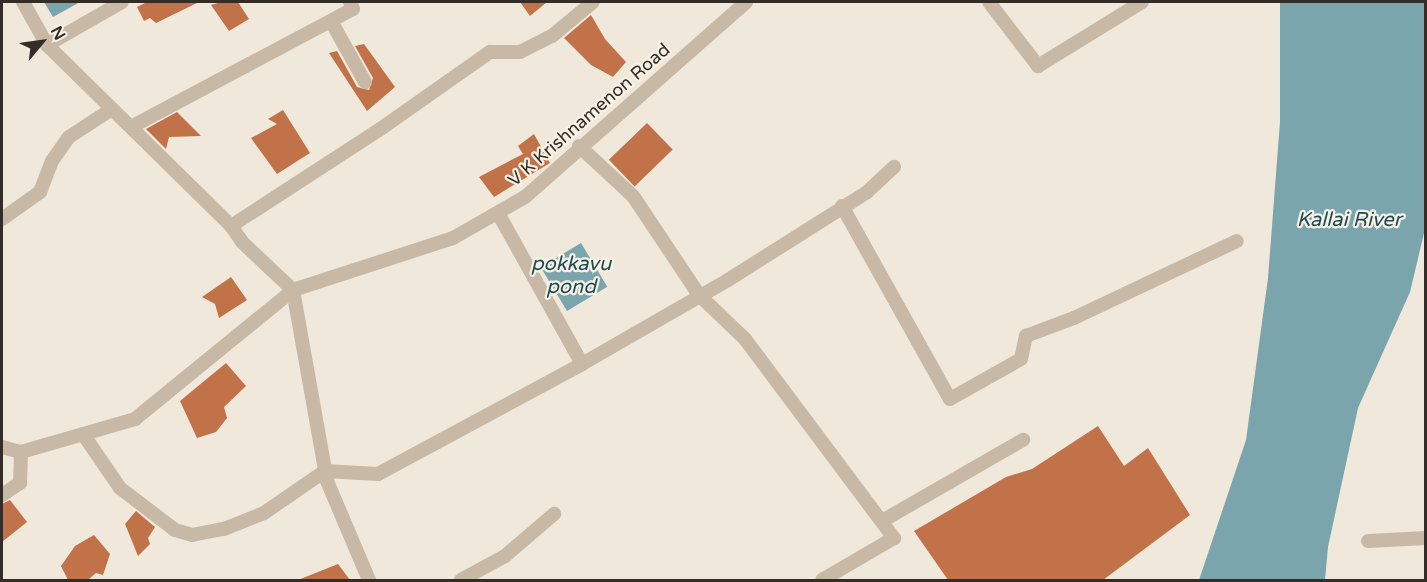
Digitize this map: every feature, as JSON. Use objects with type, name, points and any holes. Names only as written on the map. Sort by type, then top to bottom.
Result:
[{"type":"street","points":[[22,2],[46,45],[231,226],[242,242],[293,290],[325,471],[369,580]]},
{"type":"street","points":[[46,45],[122,2]]},
{"type":"street","points":[[131,127],[353,9],[350,2]]},
{"type":"street","points":[[231,226],[379,130],[490,52],[520,52],[552,36],[592,2]]},
{"type":"street","name":"V K Krishnamenon Road","points":[[21,452],[135,419],[293,290],[453,238],[525,197],[746,2]]},
{"type":"street","points":[[989,2],[1038,66],[1142,2]]},
{"type":"street","points":[[331,21],[365,82]]},
{"type":"street","points":[[2,219],[40,192],[52,161],[69,138],[112,109]]},
{"type":"street","points":[[579,147],[633,196],[699,295],[745,339],[894,538],[822,580]]},
{"type":"street","points":[[83,434],[120,488],[176,530],[192,535],[224,529],[264,513],[325,471],[378,474],[582,364],[728,280],[867,192],[894,167]]},
{"type":"street","points":[[842,206],[950,399],[1022,359],[1026,336],[1074,318],[1237,241]]},
{"type":"street","points":[[498,213],[582,364]]},
{"type":"street","points":[[882,521],[1023,440]]},
{"type":"street","points":[[2,447],[21,452],[21,483],[2,495]]},
{"type":"street","points":[[461,580],[505,556],[555,514]]},
{"type":"street","points":[[1368,541],[1425,538]]},
{"type":"water","points":[[44,2],[80,2],[53,17]]},
{"type":"water","name":"Kallai River","points":[[1280,2],[1425,2],[1425,229],[1410,292],[1358,408],[1328,547],[1325,580],[1199,580],[1246,440],[1268,278],[1280,122]]},
{"type":"water","name":"pokkavu pond","points":[[581,243],[607,287],[567,311],[541,267]]},
{"type":"building","points":[[147,2],[199,2],[156,23],[150,18],[144,21],[137,7]]},
{"type":"building","points":[[221,2],[238,2],[249,19],[229,31],[211,5]]},
{"type":"building","points":[[520,2],[547,2],[530,16]]},
{"type":"building","points":[[591,15],[605,39],[626,62],[613,77],[591,65],[564,38]]},
{"type":"building","points":[[364,44],[395,87],[367,111],[329,53],[337,51],[357,87],[369,90],[373,78],[355,46]]},
{"type":"building","points":[[283,110],[310,153],[277,174],[251,138],[277,124],[268,119]]},
{"type":"building","points":[[177,112],[201,136],[169,137],[166,149],[146,129]]},
{"type":"building","points":[[647,123],[673,150],[635,186],[609,160]]},
{"type":"building","points":[[534,134],[550,163],[494,197],[479,177],[523,154],[518,146]]},
{"type":"building","points":[[231,277],[247,300],[219,318],[215,304],[202,297]]},
{"type":"building","points":[[226,363],[246,386],[224,407],[227,418],[216,432],[197,438],[180,401]]},
{"type":"building","points":[[1098,426],[1124,466],[1148,448],[1190,515],[1103,580],[948,580],[914,531],[1006,477],[1032,469]]},
{"type":"building","points":[[10,500],[27,522],[2,542],[2,504]]},
{"type":"building","points":[[136,511],[155,527],[148,538],[150,544],[138,556],[125,524]]},
{"type":"building","points":[[94,535],[110,554],[103,575],[96,573],[88,580],[68,580],[61,566],[75,546]]},
{"type":"building","points":[[338,564],[350,580],[298,580]]}]
